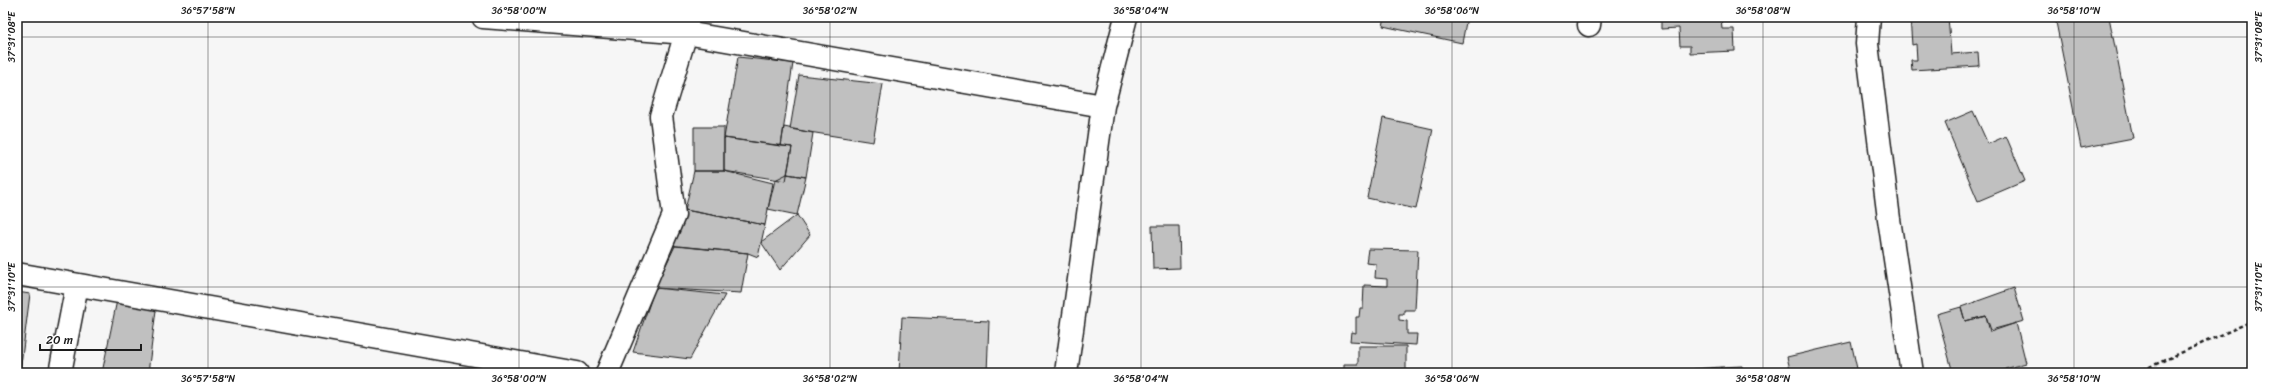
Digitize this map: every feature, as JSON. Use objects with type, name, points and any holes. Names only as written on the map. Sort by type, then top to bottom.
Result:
[{"type":"street","points":[[483,17],[687,25],[1103,106]]},
{"type":"street","points":[[1066,373],[1103,106],[1126,17]]},
{"type":"street","points":[[1869,17],[1868,52],[1889,219],[1912,373]]},
{"type":"street","points":[[607,373],[674,215],[661,116],[687,25]]},
{"type":"street","points":[[17,274],[577,373]]},
{"type":"street","points":[[60,373],[77,285]]},
{"type":"path","points":[[2136,373],[2252,321]]},
{"type":"building","points":[[1385,17],[1467,17],[1462,43],[1383,26]]},
{"type":"building","points":[[1661,17],[1721,17],[1722,29],[1734,29],[1735,51],[1690,53],[1690,46],[1680,46],[1679,28],[1661,29]]},
{"type":"building","points":[[1910,17],[1948,17],[1951,54],[1978,52],[1979,66],[1912,70],[1911,60],[1917,60],[1916,44],[1912,45]]},
{"type":"building","points":[[2055,17],[2109,17],[2133,138],[2081,148]]},
{"type":"building","points":[[738,57],[793,63],[781,146],[724,138]]},
{"type":"building","points":[[799,75],[883,84],[873,142],[790,129]]},
{"type":"building","points":[[1973,111],[1988,144],[2006,136],[2025,181],[1978,201],[1945,123]]},
{"type":"building","points":[[1383,118],[1433,129],[1416,209],[1367,198]]},
{"type":"building","points":[[694,127],[724,127],[724,171],[694,171]]},
{"type":"building","points":[[784,127],[813,133],[806,177],[787,174],[792,147],[781,146]]},
{"type":"building","points":[[724,138],[792,147],[786,181],[724,171]]},
{"type":"building","points":[[694,171],[724,171],[773,183],[765,225],[685,210]]},
{"type":"building","points":[[787,174],[806,177],[797,215],[768,209],[775,180]]},
{"type":"building","points":[[685,210],[765,225],[758,257],[748,253],[668,245]]},
{"type":"building","points":[[797,215],[810,235],[780,270],[761,242]]},
{"type":"building","points":[[1152,226],[1179,226],[1180,268],[1153,269]]},
{"type":"building","points":[[675,246],[748,253],[741,293],[655,288]]},
{"type":"building","points":[[1368,249],[1418,250],[1415,310],[1404,310],[1404,314],[1399,314],[1399,320],[1407,321],[1407,334],[1417,334],[1416,345],[1350,341],[1351,332],[1356,333],[1356,317],[1359,317],[1360,308],[1363,308],[1364,285],[1387,286],[1387,279],[1375,278],[1376,264],[1366,263]]},
{"type":"building","points":[[655,288],[725,295],[690,359],[633,352]]},
{"type":"building","points":[[2014,288],[2024,321],[1991,330],[1986,316],[1965,321],[1961,307]]},
{"type":"building","points":[[17,292],[30,294],[20,373],[17,373]]},
{"type":"building","points":[[117,300],[156,310],[148,373],[102,373]]},
{"type":"building","points":[[1961,307],[1965,321],[1986,316],[1990,332],[2016,323],[2026,363],[2005,369],[2006,373],[1953,373],[1937,314]]},
{"type":"building","points":[[902,317],[989,321],[987,373],[899,373]]},
{"type":"building","points":[[1851,342],[1858,373],[1791,373],[1787,357]]},
{"type":"building","points":[[1358,346],[1406,346],[1406,370],[1391,370],[1391,373],[1344,373],[1344,364],[1358,364]]},
{"type":"building","points":[[1742,366],[1743,373],[1721,373],[1721,367]]},
{"type":"building","points":[[1721,367],[1721,373],[1694,373],[1694,369]]}]
